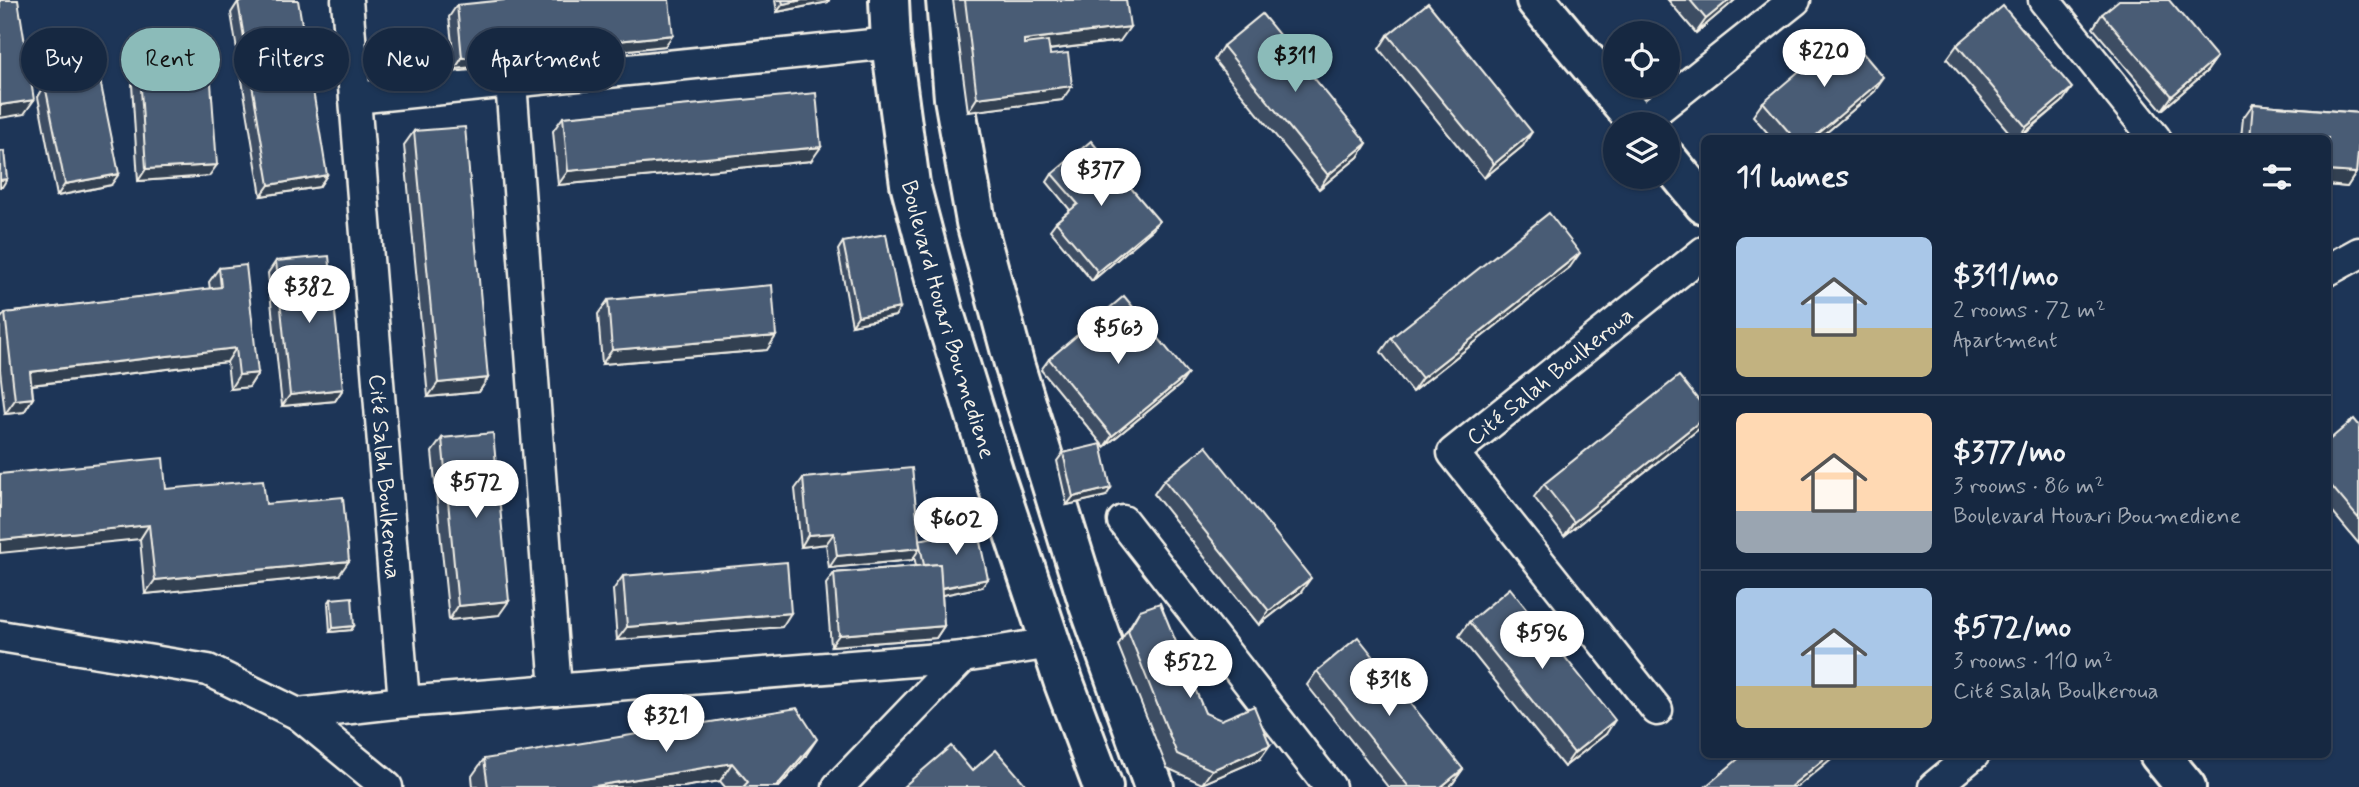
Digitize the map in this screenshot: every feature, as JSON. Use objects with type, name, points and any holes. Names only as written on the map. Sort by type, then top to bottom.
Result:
[{"type":"main road","name":"Boulevard Houari Boumediene","points":[[889,0],[891,43],[910,184],[944,313],[995,477],[1103,787]]},
{"type":"main road","points":[[946,0],[954,98],[976,222],[1015,367],[1084,591],[1154,787]]},
{"type":"main road","points":[[1536,0],[1629,112]]},
{"type":"main road","points":[[1680,175],[1701,200]]},
{"type":"main road","points":[[2162,758],[2186,787]]},
{"type":"street","name":"Cité Salah Boulkeroua","points":[[347,0],[404,702]]},
{"type":"street","points":[[1654,112],[1795,0]]},
{"type":"street","points":[[2044,0],[2153,135]]},
{"type":"street","points":[[624,70],[891,43]]},
{"type":"street","points":[[355,98],[467,87]]},
{"type":"street","points":[[513,91],[556,690]]},
{"type":"street","points":[[2331,268],[2359,253]]},
{"type":"street","name":"Cité Salah Boulkeroua","points":[[1657,710],[1453,453],[1701,254]]},
{"type":"street","points":[[1123,521],[1330,787]]},
{"type":"street","points":[[0,636],[208,670],[298,714],[387,787]]},
{"type":"street","points":[[298,714],[404,702],[963,657],[1051,643]]},
{"type":"street","points":[[838,787],[963,657]]},
{"type":"street","points":[[1934,787],[1969,758]]},
{"type":"building","points":[[0,0],[18,0],[22,28],[21,91],[33,91],[34,100],[0,105]]},
{"type":"building","points":[[298,0],[303,28],[242,28],[238,2]]},
{"type":"building","points":[[505,0],[669,0],[673,35],[624,40],[624,28],[467,28],[467,57],[462,58],[457,5]]},
{"type":"building","points":[[782,0],[802,0],[783,4]]},
{"type":"building","points":[[965,0],[1126,0],[1130,27],[1024,40],[1024,44],[1048,41],[1050,55],[1068,53],[1072,86],[977,98]]},
{"type":"building","points":[[1690,0],[1729,0],[1706,19]]},
{"type":"building","points":[[2119,0],[2169,0],[2217,57],[2172,96],[2102,14]]},
{"type":"building","points":[[1428,3],[1532,132],[1494,164],[1388,35]]},
{"type":"building","points":[[2003,6],[2072,88],[2026,127],[1957,45]]},
{"type":"building","points":[[1262,14],[1367,143],[1328,175],[1223,46]]},
{"type":"building","points":[[1845,32],[1884,78],[1817,135],[1791,135],[1763,102]]},
{"type":"building","points":[[46,91],[102,91],[119,174],[65,184]]},
{"type":"building","points":[[141,91],[212,91],[217,165],[146,169]]},
{"type":"building","points":[[253,91],[313,91],[327,175],[269,185]]},
{"type":"building","points":[[816,93],[821,147],[568,171],[563,117]]},
{"type":"building","points":[[2253,104],[2359,113],[2356,173],[2331,171],[2331,135],[2250,135]]},
{"type":"building","points":[[465,127],[488,378],[438,383],[414,131]]},
{"type":"building","points":[[1091,141],[1159,221],[1098,272],[1056,222],[1078,204],[1052,174]]},
{"type":"building","points":[[4,151],[7,179],[0,180],[0,152]]},
{"type":"building","points":[[1549,213],[1580,253],[1422,378],[1391,338]]},
{"type":"building","points":[[886,234],[900,308],[858,316],[843,242]]},
{"type":"building","points":[[329,256],[343,389],[290,395],[276,261]]},
{"type":"building","points":[[246,265],[258,373],[239,375],[236,348],[30,372],[33,398],[15,400],[5,313],[221,287],[219,268]]},
{"type":"building","points":[[772,285],[776,336],[612,350],[608,300]]},
{"type":"building","points":[[1124,296],[1188,374],[1112,436],[1049,359]]},
{"type":"building","points":[[1679,376],[1701,403],[1701,420],[1574,522],[1544,484]]},
{"type":"building","points":[[2354,419],[2359,425],[2359,519],[2331,486],[2331,438]]},
{"type":"building","points":[[493,433],[509,601],[458,606],[442,438]]},
{"type":"building","points":[[1101,444],[1111,488],[1073,497],[1063,453]]},
{"type":"building","points":[[1206,446],[1311,578],[1269,611],[1164,480]]},
{"type":"building","points":[[163,458],[166,489],[263,480],[266,504],[343,497],[349,561],[155,580],[149,525],[0,540],[0,474]]},
{"type":"building","points":[[912,468],[920,548],[837,556],[834,533],[808,535],[803,478]]},
{"type":"building","points":[[977,528],[988,579],[941,588],[940,564],[924,565],[919,540]]},
{"type":"building","points":[[787,562],[791,613],[627,627],[623,576]]},
{"type":"building","points":[[940,564],[944,626],[839,635],[834,573]]},
{"type":"building","points":[[1510,588],[1615,720],[1574,753],[1469,622]]},
{"type":"building","points":[[352,597],[354,626],[333,628],[331,599]]},
{"type":"building","points":[[1160,603],[1205,713],[1221,720],[1254,706],[1270,745],[1212,770],[1177,754],[1128,631],[1140,610]]},
{"type":"building","points":[[1358,637],[1463,769],[1441,787],[1409,787],[1317,671]]},
{"type":"building","points":[[797,708],[817,739],[776,787],[743,787],[748,782],[732,763],[589,787],[488,787],[484,759]]},
{"type":"building","points":[[951,746],[972,771],[996,750],[1026,785],[903,787]]},
{"type":"building","points":[[1739,758],[1825,758],[1790,787],[1705,787]]}]
